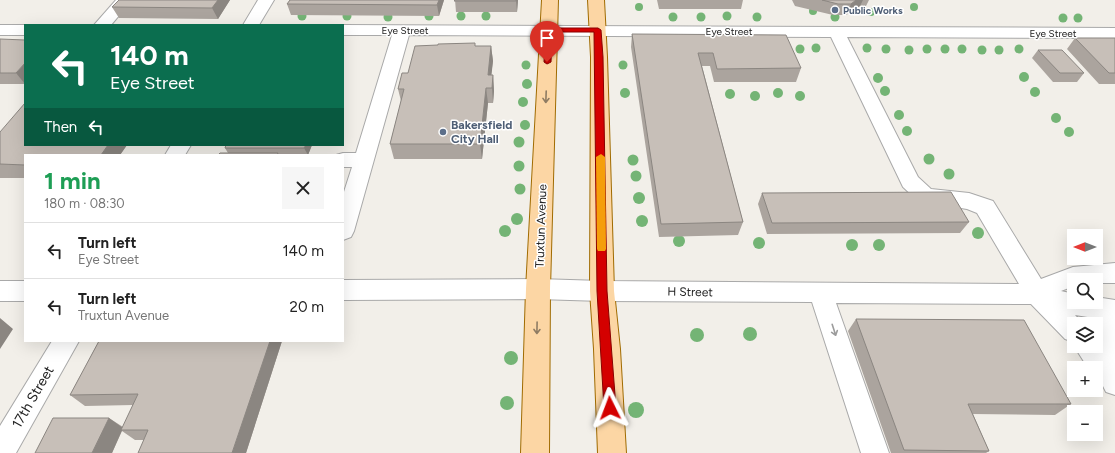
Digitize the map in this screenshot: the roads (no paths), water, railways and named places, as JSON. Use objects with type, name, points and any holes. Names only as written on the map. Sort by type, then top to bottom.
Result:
[{"type":"main road","name":"Truxtun Avenue","points":[[535,453],[538,289],[550,0]]},
{"type":"main road","points":[[596,0],[599,57],[602,291],[607,348],[612,453]]},
{"type":"street","points":[[103,24],[124,0]]},
{"type":"street","points":[[252,24],[266,0]]},
{"type":"street","points":[[0,30],[24,30]]},
{"type":"street","name":"Eye Street","points":[[344,30],[1115,33]]},
{"type":"street","points":[[344,224],[346,209],[364,160],[402,30]]},
{"type":"street","points":[[837,32],[910,182],[925,196],[969,201],[985,208],[1037,294],[1067,324]]},
{"type":"street","points":[[344,160],[364,160]]},
{"type":"street","points":[[1037,294],[1047,286],[1060,279],[1075,275],[1115,273]]},
{"type":"street","name":"H Street","points":[[344,290],[538,289],[602,291],[1037,294],[1075,305],[1115,311]]},
{"type":"street","points":[[0,291],[24,291]]},
{"type":"street","points":[[822,293],[875,453]]},
{"type":"street","points":[[1115,311],[1108,325],[1106,344],[1108,360],[1115,383]]},
{"type":"street","name":"17th Street","points":[[0,453],[65,342]]},
{"type":"street","points":[[1092,353],[1115,386]]},
{"type":"place","name":"Public Works","points":[[835,10]]},
{"type":"place","name":"Bakersfield City Hall","points":[[443,132]]}]
